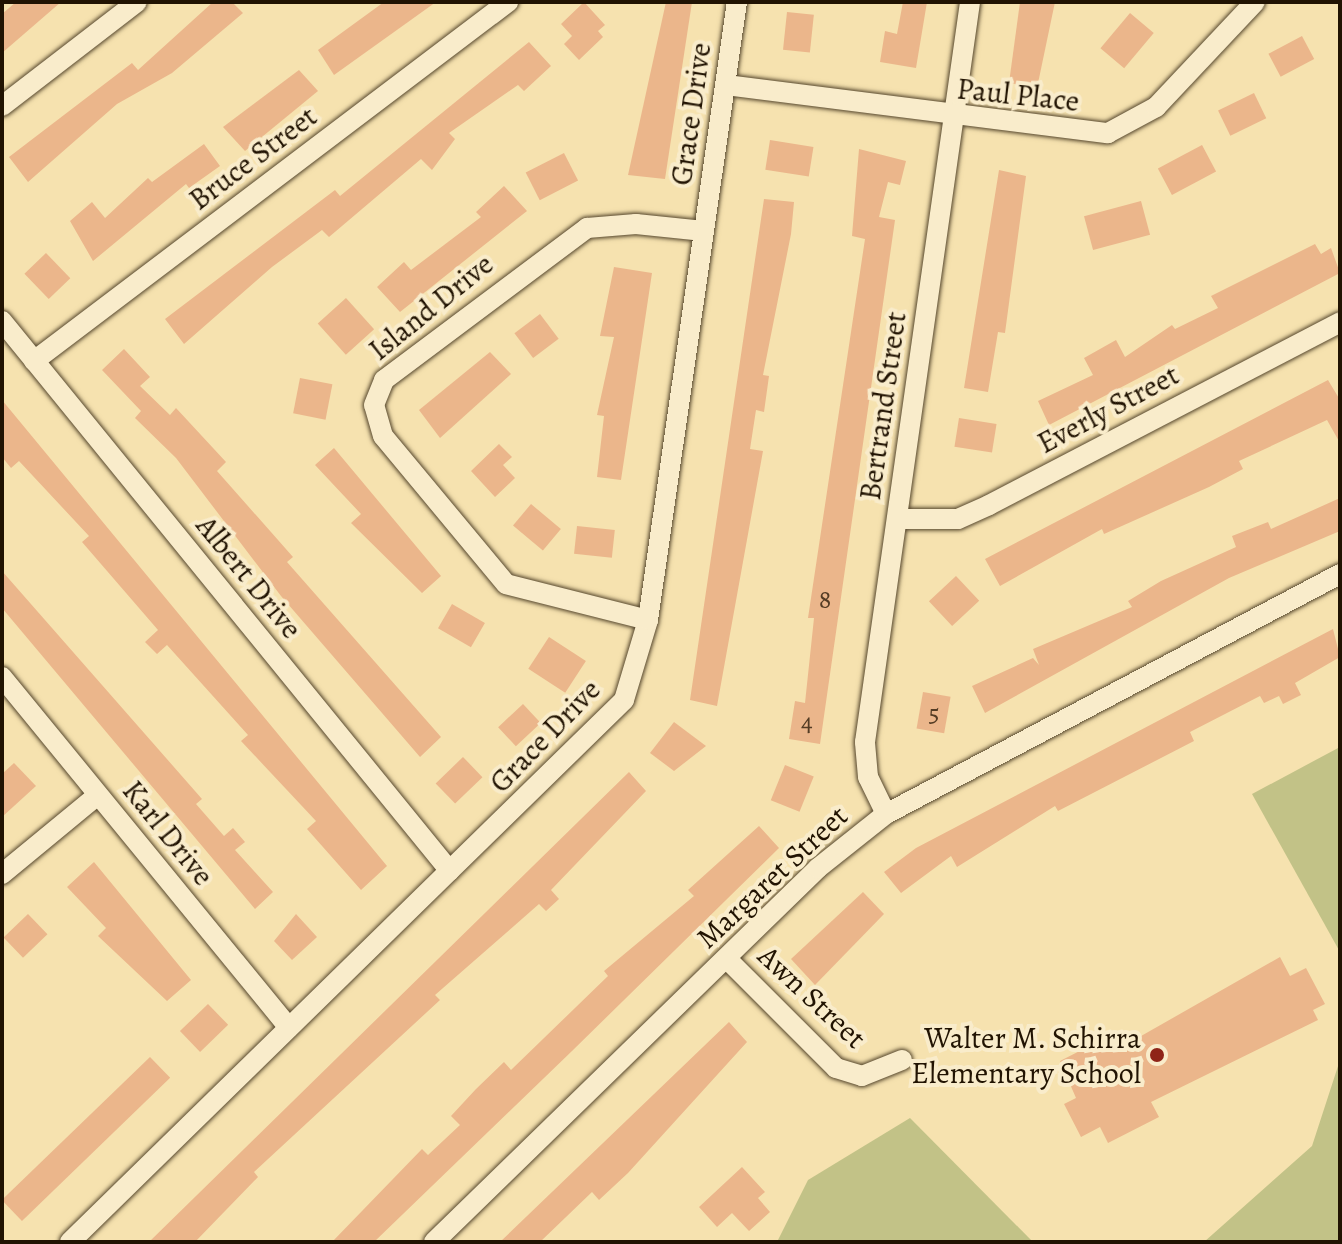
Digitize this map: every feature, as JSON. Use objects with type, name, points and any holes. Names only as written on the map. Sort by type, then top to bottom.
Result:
[{"type":"street","points":[[2,106],[137,2]]},
{"type":"street","name":"Bruce Street","points":[[34,361],[508,2]]},
{"type":"street","name":"Grace Drive","points":[[70,1242],[624,700],[648,620],[737,2]]},
{"type":"street","name":"Bertrand Street","points":[[886,814],[868,777],[865,742],[970,2]]},
{"type":"street","name":"Paul Place","points":[[726,85],[954,119],[1108,133],[1156,107],[1255,2]]},
{"type":"street","name":"Island Drive","points":[[648,620],[506,584],[383,436],[374,405],[384,380],[587,228],[636,224],[704,231]]},
{"type":"street","name":"Albert Drive","points":[[2,321],[450,871]]},
{"type":"street","name":"Everly Street","points":[[897,519],[958,519],[1340,322]]},
{"type":"street","name":"Margaret Street","points":[[434,1242],[818,868],[886,814],[1340,574]]},
{"type":"street","name":"Karl Drive","points":[[2,677],[289,1028]]},
{"type":"street","points":[[2,874],[98,795]]},
{"type":"street","name":"Awn Street","points":[[727,959],[836,1068],[862,1076],[902,1060]]},
{"type":"green space","points":[[1340,747],[1340,952],[1252,794]]},
{"type":"green space","points":[[1340,1060],[1340,1242],[1204,1242],[1312,1146]]},
{"type":"green space","points":[[910,1118],[1033,1242],[777,1242],[808,1180]]},
{"type":"building","points":[[16,2],[61,2],[2,53],[2,14]]},
{"type":"building","points":[[213,2],[232,2],[243,13],[172,73],[117,104],[28,182],[9,157],[132,63],[138,70]]},
{"type":"building","points":[[384,2],[436,2],[334,75],[318,50]]},
{"type":"building","points":[[584,2],[605,25],[598,31],[603,37],[579,60],[564,44],[572,36],[561,24]]},
{"type":"building","points":[[666,2],[692,2],[665,179],[628,175]]},
{"type":"building","points":[[903,2],[927,2],[916,68],[880,62],[885,31],[897,34]]},
{"type":"building","points":[[1020,2],[1055,2],[1037,88],[1009,83]]},
{"type":"building","points":[[787,12],[814,15],[810,53],[783,50]]},
{"type":"building","points":[[1130,13],[1154,33],[1124,68],[1100,48]]},
{"type":"building","points":[[1302,36],[1314,59],[1281,77],[1268,54]]},
{"type":"building","points":[[529,42],[551,66],[524,91],[518,85],[449,133],[455,139],[432,170],[421,159],[329,237],[322,230],[272,267],[184,344],[165,319],[335,190],[340,196]]},
{"type":"building","points":[[299,70],[318,91],[245,151],[223,127]]},
{"type":"building","points":[[1254,93],[1266,118],[1230,136],[1218,111]]},
{"type":"building","points":[[770,140],[813,147],[809,177],[765,170]]},
{"type":"building","points":[[204,144],[220,166],[189,188],[186,184],[93,261],[70,221],[92,202],[105,218],[148,178],[152,182]]},
{"type":"building","points":[[1202,145],[1216,171],[1172,195],[1158,168]]},
{"type":"building","points":[[859,149],[906,161],[900,185],[888,182],[879,217],[895,220],[820,744],[789,739],[795,701],[805,703],[814,618],[808,618],[865,239],[852,236]]},
{"type":"building","points":[[564,153],[578,181],[540,200],[526,173]]},
{"type":"building","points":[[999,170],[1026,176],[1005,333],[998,332],[988,392],[964,388]]},
{"type":"building","points":[[504,186],[527,211],[400,312],[377,287],[404,262],[411,270],[481,217],[476,212]]},
{"type":"building","points":[[764,199],[794,202],[791,234],[763,375],[769,376],[764,412],[756,410],[750,449],[763,451],[717,706],[690,700]]},
{"type":"building","points":[[1141,201],[1150,235],[1093,250],[1084,216]]},
{"type":"building","points":[[1315,244],[1321,254],[1331,248],[1340,273],[1049,425],[1038,401],[1093,375],[1084,358],[1116,340],[1125,357],[1172,325],[1175,329],[1218,308],[1211,296]]},
{"type":"building","points":[[46,253],[70,278],[49,299],[24,274]]},
{"type":"building","points":[[614,267],[652,273],[621,480],[597,477],[604,416],[597,415],[614,337],[600,336]]},
{"type":"building","points":[[346,298],[374,329],[346,355],[318,323]]},
{"type":"building","points":[[540,314],[559,339],[533,358],[514,333]]},
{"type":"building","points":[[124,349],[150,377],[140,386],[170,415],[176,408],[226,462],[217,471],[293,557],[287,562],[441,737],[420,757],[281,596],[176,458],[135,418],[141,411],[102,370]]},
{"type":"building","points":[[490,352],[511,374],[440,438],[419,410]]},
{"type":"building","points":[[300,378],[332,384],[326,420],[293,413]]},
{"type":"building","points":[[1328,380],[1340,400],[1340,443],[1327,420],[1239,461],[1243,469],[1209,487],[1104,534],[1102,529],[1000,586],[985,559]]},
{"type":"building","points":[[2,400],[387,866],[361,890],[307,829],[316,821],[241,741],[248,735],[167,645],[157,654],[145,642],[158,630],[82,542],[89,536],[19,461],[11,468],[2,457]]},
{"type":"building","points":[[959,418],[997,424],[992,453],[954,447]]},
{"type":"building","points":[[499,444],[512,457],[503,465],[515,478],[495,497],[471,471]]},
{"type":"building","points":[[334,448],[441,576],[422,593],[351,523],[361,514],[315,465]]},
{"type":"building","points":[[1340,498],[1340,531],[1229,578],[985,713],[972,686],[1033,658],[1039,665],[1033,649],[1132,607],[1128,601],[1161,581],[1236,547],[1232,536],[1268,522],[1271,529]]},
{"type":"building","points":[[531,504],[561,529],[543,551],[513,525]]},
{"type":"building","points":[[577,526],[615,530],[612,558],[574,554]]},
{"type":"building","points":[[2,571],[202,799],[196,804],[224,836],[233,828],[245,842],[235,850],[273,892],[255,909],[2,608]]},
{"type":"building","points":[[956,576],[979,601],[952,626],[929,601]]},
{"type":"building","points":[[452,604],[485,623],[471,647],[438,628]]},
{"type":"building","points":[[1333,629],[1340,657],[1295,683],[1301,695],[1283,704],[1279,696],[1264,703],[1260,696],[1190,732],[1194,741],[1058,811],[1055,806],[957,867],[951,856],[901,893],[884,872],[916,848]]},
{"type":"building","points":[[549,637],[586,661],[565,693],[528,669]]},
{"type":"building","points":[[923,692],[951,697],[944,733],[917,728]]},
{"type":"building","points":[[523,704],[541,723],[516,746],[498,727]]},
{"type":"building","points":[[674,722],[706,746],[674,771],[650,753]]},
{"type":"building","points":[[463,757],[482,777],[455,804],[436,783]]},
{"type":"building","points":[[14,763],[36,786],[2,817],[2,774]]},
{"type":"building","points":[[785,765],[814,777],[800,812],[771,800]]},
{"type":"building","points":[[629,772],[646,791],[551,890],[559,899],[546,911],[539,904],[435,995],[440,1000],[254,1172],[258,1177],[195,1242],[149,1242]]},
{"type":"building","points":[[759,826],[779,848],[572,1051],[374,1242],[332,1242],[422,1149],[428,1155],[460,1125],[451,1116],[476,1089],[504,1062],[511,1070],[608,976],[604,971],[694,896],[688,890]]},
{"type":"building","points":[[94,862],[191,980],[167,1001],[98,936],[106,928],[67,887]]},
{"type":"building","points":[[863,892],[884,914],[815,985],[791,959]]},
{"type":"building","points":[[28,914],[47,934],[23,958],[4,938]]},
{"type":"building","points":[[296,914],[317,937],[292,960],[274,941]]},
{"type":"building","name":"Walter M. Schirra Elementary School","points":[[1280,957],[1290,976],[1306,968],[1325,1004],[1313,1010],[1318,1020],[1151,1102],[1159,1117],[1108,1143],[1100,1127],[1081,1137],[1064,1104],[1076,1098],[1060,1061],[1113,1034],[1120,1048]]},
{"type":"building","points":[[208,1004],[228,1025],[200,1052],[180,1031]]},
{"type":"building","points":[[729,1022],[747,1042],[628,1173],[599,1200],[592,1192],[540,1242],[500,1242]]},
{"type":"building","points":[[150,1057],[170,1078],[22,1221],[2,1200]]},
{"type":"building","points":[[742,1167],[765,1192],[758,1198],[770,1212],[749,1231],[732,1213],[717,1227],[699,1207]]},
{"type":"place","name":"Walter M. Schirra Elementary School","points":[[1157,1055]]}]
